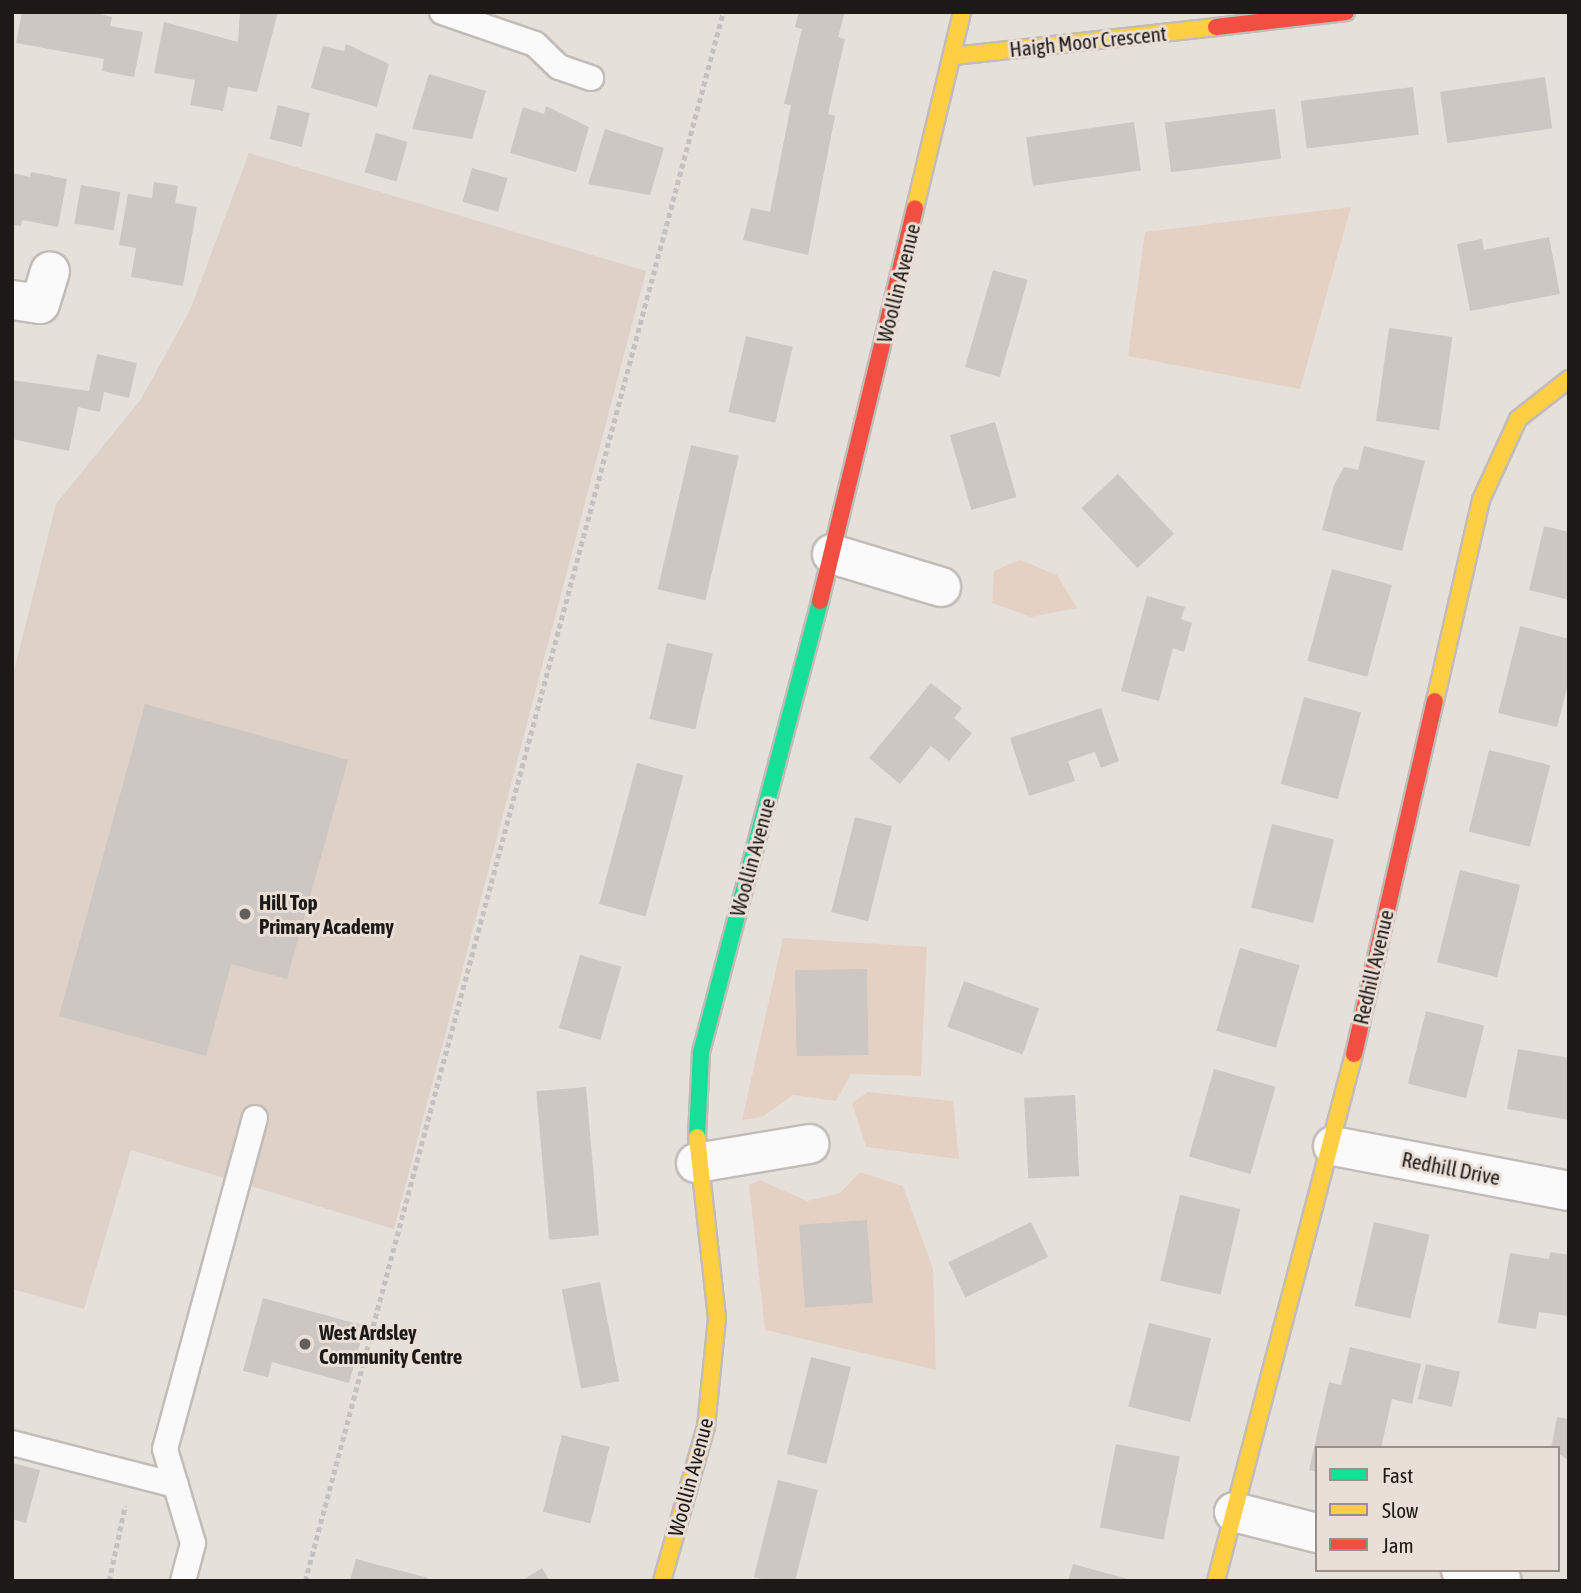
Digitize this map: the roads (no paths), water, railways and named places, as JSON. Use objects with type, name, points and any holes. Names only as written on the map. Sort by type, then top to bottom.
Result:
[{"type":"street","name":"Woollin Avenue","points":[[662,1581],[706,1427],[717,1318],[696,1163],[701,1052],[831,554],[954,56],[962,12]]},
{"type":"street","name":"Haigh Moor Crescent","points":[[954,56],[1346,12]]},
{"type":"street","points":[[12,300],[40,304],[50,271]]},
{"type":"street","name":"Redhill Avenue","points":[[1216,1581],[1334,1146],[1481,500],[1518,419],[1569,379]]},
{"type":"street","points":[[831,554],[941,587]]},
{"type":"street","points":[[696,1163],[810,1144]]},
{"type":"street","name":"Redhill Drive","points":[[1334,1146],[1569,1191]]},
{"type":"street","points":[[1234,1512],[1315,1533]]},
{"type":"street","points":[[1468,1572],[1502,1581]]},
{"type":"lane","points":[[442,12],[535,44],[559,67],[591,78]]},
{"type":"lane","points":[[183,1581],[193,1543],[165,1449],[256,1118]]},
{"type":"lane","points":[[12,1443],[176,1485]]},
{"type":"place","name":"Hill Top Primary Academy","points":[[245,914]]},
{"type":"place","name":"West Ardsley Community Centre","points":[[305,1344]]}]
